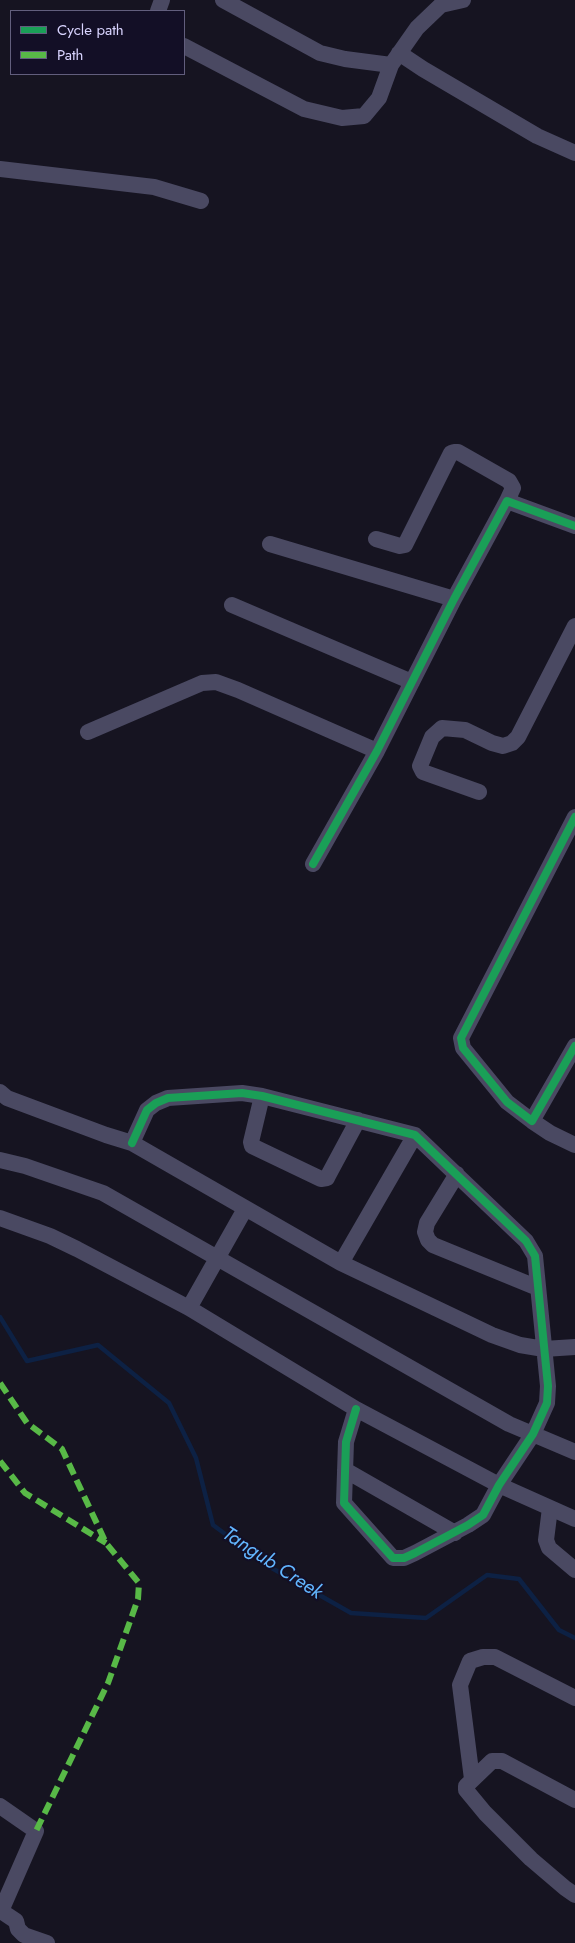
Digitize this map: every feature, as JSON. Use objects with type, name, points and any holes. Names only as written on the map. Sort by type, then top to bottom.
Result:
[{"type":"street","points":[[223,0],[320,53],[345,59],[395,59],[423,69],[537,136],[575,153]]},
{"type":"street","points":[[185,47],[304,109],[342,118],[364,116],[379,98],[395,59],[417,28],[439,3],[463,0]]},
{"type":"street","points":[[0,169],[154,187],[201,201]]},
{"type":"street","points":[[313,864],[378,751],[454,599],[513,488],[509,481],[458,452],[451,453],[405,545],[400,546],[376,539]]},
{"type":"street","points":[[507,501],[575,526]]},
{"type":"street","points":[[270,544],[454,599]]},
{"type":"street","points":[[232,605],[412,682]]},
{"type":"street","points":[[479,792],[423,772],[420,766],[432,737],[442,728],[465,730],[492,743],[503,746],[512,743],[518,737],[575,626]]},
{"type":"street","points":[[88,732],[202,683],[216,682],[378,751]]},
{"type":"street","points":[[575,817],[461,1038],[463,1048],[507,1102],[550,1133],[575,1145]]},
{"type":"street","points":[[532,1121],[575,1046]]},
{"type":"street","points":[[132,1143],[147,1110],[156,1103],[168,1098],[242,1093],[262,1096],[415,1136],[526,1241],[535,1256],[548,1386],[547,1403],[533,1434],[499,1485],[483,1515],[404,1558],[393,1558],[344,1503],[346,1442],[356,1409]]},
{"type":"street","points":[[262,1096],[250,1142],[252,1146],[321,1179],[327,1178],[358,1120]]},
{"type":"street","points":[[2,1097],[132,1143],[341,1263],[492,1334],[520,1345],[544,1350],[575,1347]]},
{"type":"street","points":[[341,1263],[415,1136]]},
{"type":"street","points":[[0,1160],[25,1166],[103,1193],[509,1424],[575,1452]]},
{"type":"street","points":[[457,1174],[427,1223],[425,1232],[428,1240],[433,1245],[538,1288]]},
{"type":"street","points":[[189,1308],[245,1209]]},
{"type":"street","points":[[0,1218],[50,1236],[189,1308],[356,1409],[499,1485],[575,1519]]},
{"type":"street","points":[[345,1470],[454,1532]]},
{"type":"street","points":[[550,1508],[546,1540],[549,1548],[575,1570]]},
{"type":"street","points":[[472,1779],[460,1684],[470,1661],[482,1657],[495,1657],[575,1698]]},
{"type":"street","points":[[575,1800],[502,1761],[492,1761],[467,1783],[466,1790],[485,1813],[531,1859],[565,1888],[575,1894]]},
{"type":"street","points":[[0,1806],[36,1830],[0,1911],[16,1921],[18,1928],[24,1934],[47,1943]]},
{"type":"waterway","name":"Tangub Creek","points":[[0,1317],[27,1361],[98,1345],[169,1403],[196,1458],[213,1525],[270,1567],[351,1613],[426,1618],[487,1575],[519,1579],[559,1630],[575,1638]]},
{"type":"marked path","points":[[0,1383],[27,1423],[62,1449],[106,1543],[139,1583],[138,1599],[108,1683],[36,1831]]},
{"type":"marked path","points":[[0,1461],[25,1493],[106,1543]]},
{"type":"cycle path","points":[[313,864],[377,751],[454,599],[507,501],[575,526]]},
{"type":"cycle path","points":[[575,817],[461,1038],[463,1048],[507,1102],[532,1121],[575,1046]]},
{"type":"cycle path","points":[[132,1143],[147,1110],[156,1103],[168,1098],[242,1093],[262,1096],[415,1135],[526,1241],[535,1256],[548,1386],[547,1403],[533,1434],[499,1485],[483,1515],[415,1553],[404,1558],[393,1558],[344,1503],[346,1442],[356,1409]]}]
